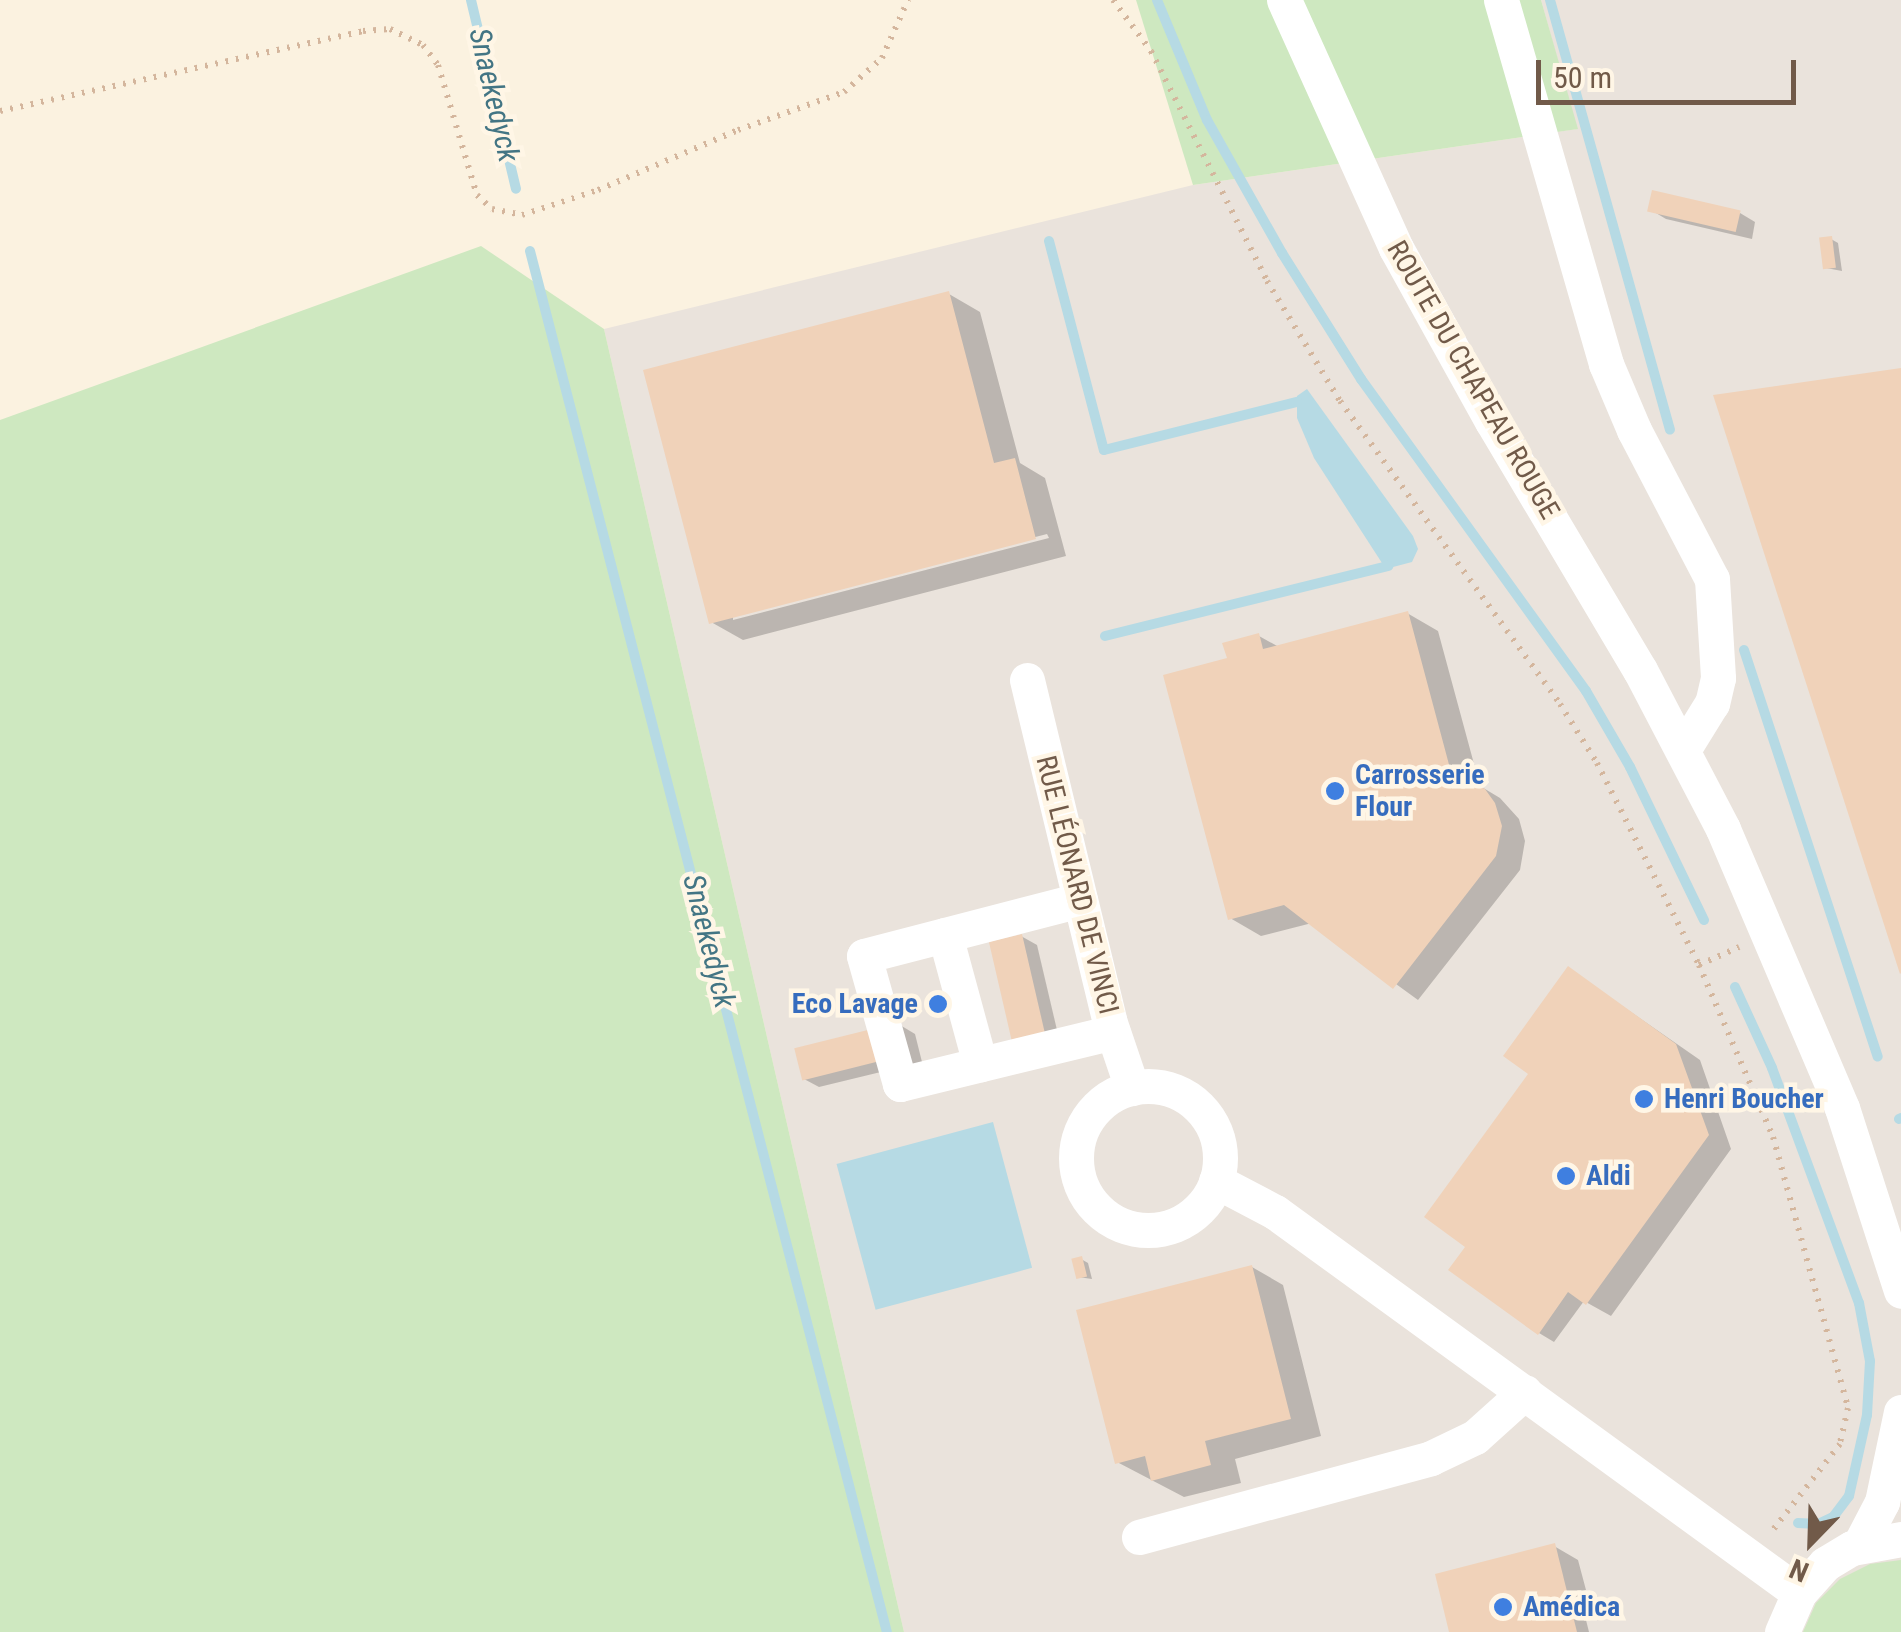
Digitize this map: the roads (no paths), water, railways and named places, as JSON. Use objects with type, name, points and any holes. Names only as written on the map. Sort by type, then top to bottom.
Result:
[{"type":"street","name":"ROUTE DU CHAPEAU ROUGE","points":[[1284,0],[1396,248],[1683,750],[1756,901],[1842,1108],[1901,1291]]},
{"type":"street","points":[[1501,0],[1606,364],[1634,430],[1712,579],[1718,678],[1712,703],[1683,750]]},
{"type":"street","name":"RUE LÉONARD DE VINCI","points":[[1027,680],[1113,1032],[1132,1088]]},
{"type":"street","points":[[1080,900],[864,956],[900,1084],[1113,1032]]},
{"type":"street","points":[[945,935],[980,1064]]},
{"type":"street","points":[[1132,1088],[1168,1088],[1199,1106],[1219,1145],[1216,1182],[1194,1213],[1159,1229],[1120,1224],[1095,1206],[1078,1171],[1078,1140],[1098,1106],[1132,1088]]},
{"type":"street","points":[[1216,1182],[1276,1212],[1799,1593]]},
{"type":"street","points":[[1139,1537],[1431,1458],[1475,1437],[1526,1392]]},
{"type":"street","points":[[1860,1546],[1882,1502],[1901,1412]]},
{"type":"street","points":[[1782,1632],[1799,1593],[1825,1564],[1860,1546],[1901,1539]]},
{"type":"water","points":[[1307,389],[1413,536],[1418,549],[1412,562],[1393,567],[1382,563],[1314,458],[1297,418],[1297,396]]},
{"type":"water","points":[[993,1122],[1032,1268],[876,1310],[837,1164]]},
{"type":"waterway","name":"Snaekedyck","points":[[471,0],[516,189]]},
{"type":"waterway","points":[[1157,0],[1207,120],[1282,253],[1361,379],[1586,691],[1630,767],[1704,920]]},
{"type":"waterway","points":[[1550,0],[1670,430]]},
{"type":"waterway","points":[[1049,241],[1104,450],[1297,402]]},
{"type":"waterway","name":"Snaekedyck","points":[[530,251],[887,1632]]},
{"type":"waterway","points":[[1105,636],[1388,566]]},
{"type":"waterway","points":[[1744,650],[1878,1057]]},
{"type":"waterway","points":[[1735,987],[1772,1068],[1859,1303],[1870,1361],[1867,1415],[1849,1496],[1833,1517],[1818,1524],[1798,1523]]},
{"type":"place","name":"Carrosserie Flour","points":[[1335,791]]},
{"type":"place","name":"Eco Lavage","points":[[938,1004]]},
{"type":"place","name":"Henri Boucher","points":[[1644,1099]]},
{"type":"place","name":"Aldi","points":[[1566,1176]]},
{"type":"place","name":"Amédica","points":[[1503,1607]]}]
